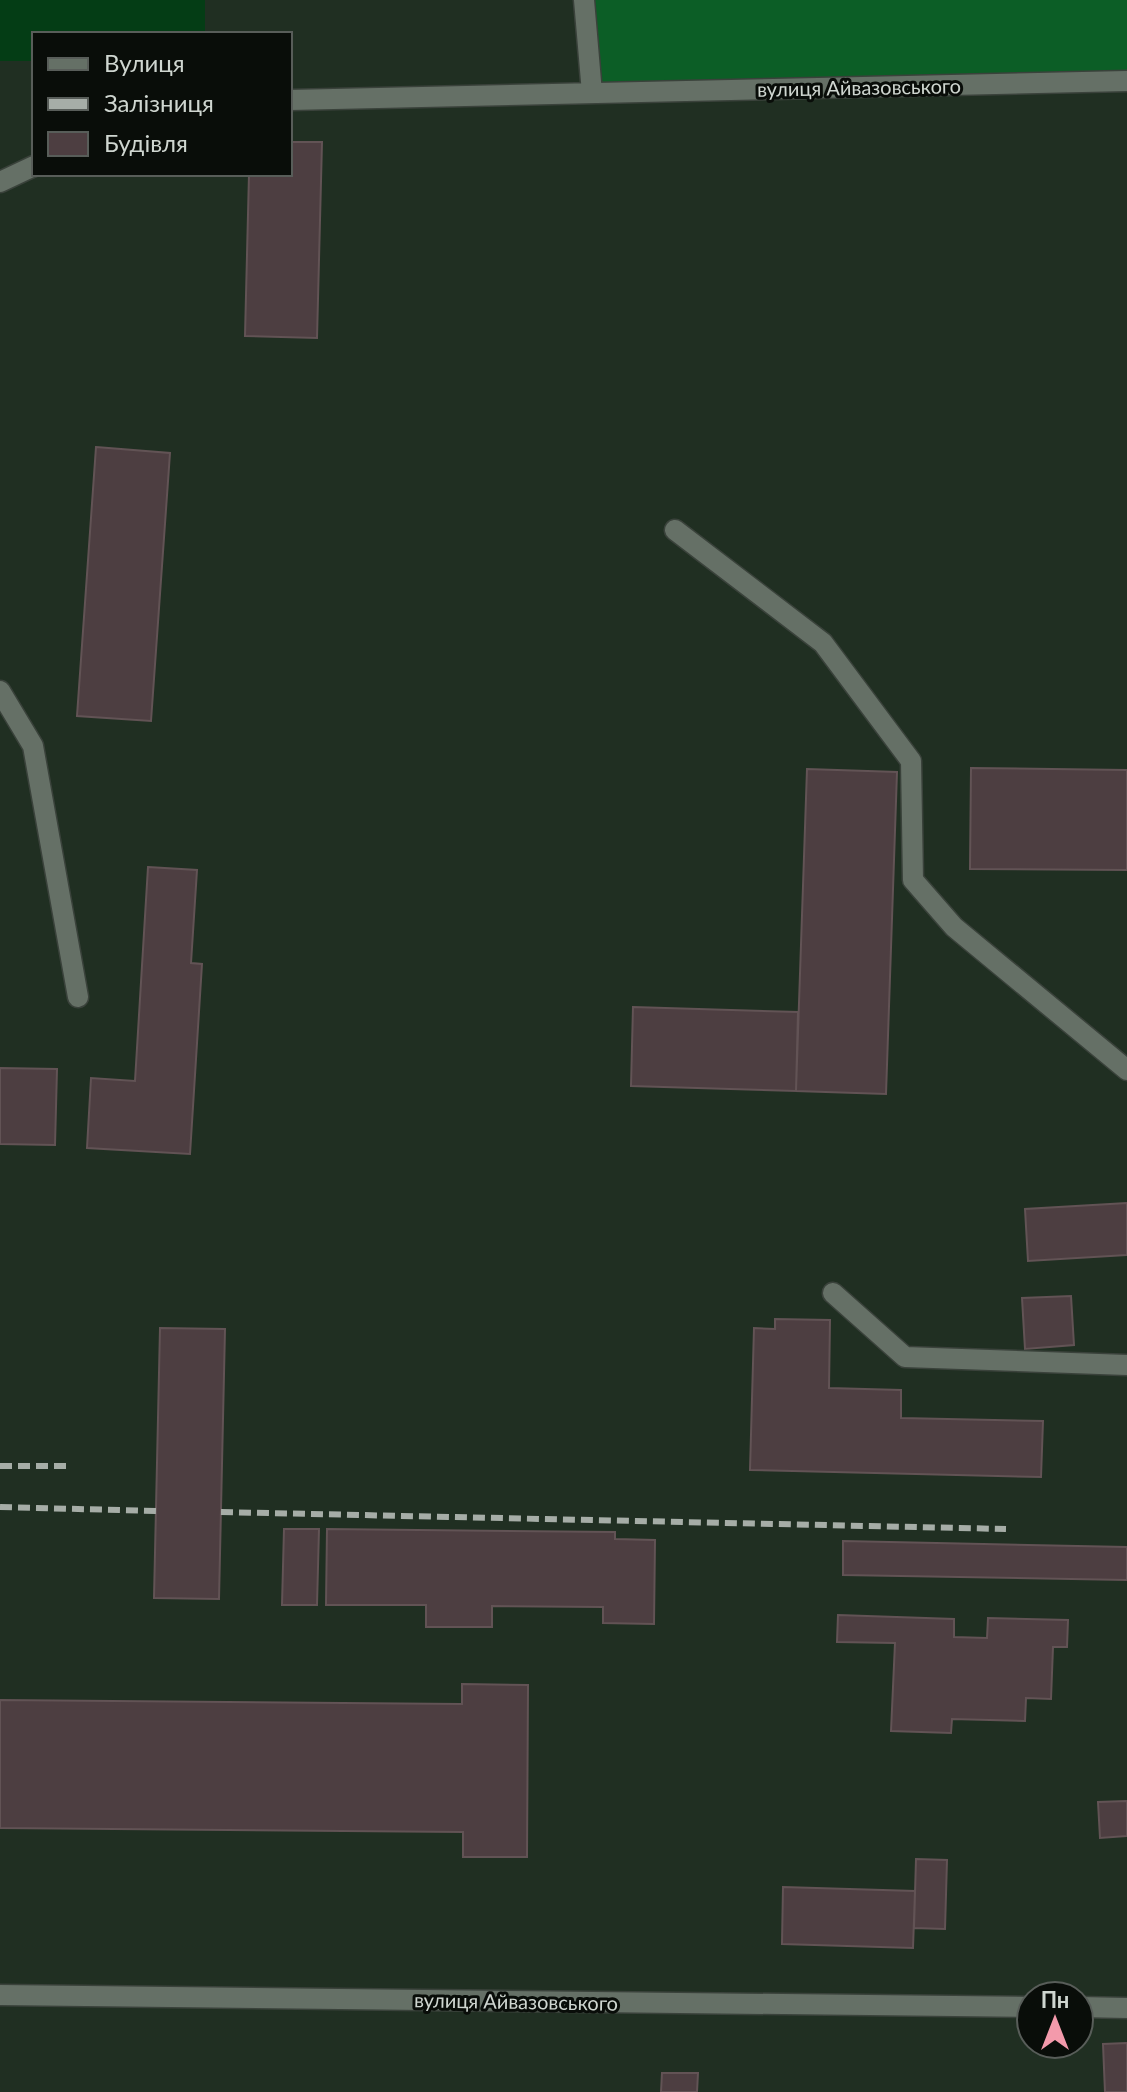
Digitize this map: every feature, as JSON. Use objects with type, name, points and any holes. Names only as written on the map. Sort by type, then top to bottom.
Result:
[{"type":"lane","points":[[584,0],[592,93]]},
{"type":"lane","name":"вулиця Айвазовського","points":[[292,100],[1127,81]]},
{"type":"lane","points":[[0,182],[32,167]]},
{"type":"lane","points":[[675,530],[823,643],[911,761],[913,880],[954,927],[1127,1070]]},
{"type":"lane","points":[[0,691],[33,746],[78,997]]},
{"type":"lane","points":[[833,1293],[905,1357],[1127,1365]]},
{"type":"lane","name":"вулиця Айвазовського","points":[[0,1995],[1015,2007]]},
{"type":"lane","points":[[1095,2007],[1127,2008]]},
{"type":"shaded area","points":[[205,0],[584,0],[1127,81],[1127,2092],[0,2092],[0,61],[32,61],[32,176],[292,176],[292,32],[205,32]]},
{"type":"green space","points":[[0,0],[205,0],[205,32],[32,32],[32,61],[0,61]]},
{"type":"green space","points":[[584,0],[1127,0],[1127,81],[592,93]]},
{"type":"building","points":[[292,142],[322,142],[317,338],[245,336],[249,176],[292,176]]},
{"type":"building","points":[[96,447],[170,453],[151,721],[77,716]]},
{"type":"building","points":[[971,768],[1127,770],[1127,870],[970,869]]},
{"type":"building","points":[[807,769],[897,772],[886,1094],[796,1091]]},
{"type":"building","points":[[148,867],[197,870],[191,963],[202,964],[190,1154],[87,1148],[91,1078],[135,1081]]},
{"type":"building","points":[[633,1007],[798,1012],[796,1091],[631,1086]]},
{"type":"building","points":[[0,1068],[57,1069],[55,1145],[0,1144]]},
{"type":"building","points":[[1127,1203],[1127,1255],[1028,1261],[1025,1209]]},
{"type":"building","points":[[1071,1296],[1074,1345],[1025,1349],[1022,1298]]},
{"type":"building","points":[[775,1319],[830,1320],[829,1388],[901,1390],[901,1418],[1043,1421],[1041,1477],[750,1470],[754,1328],[775,1329]]},
{"type":"building","points":[[160,1328],[225,1329],[219,1599],[154,1598]]},
{"type":"building","points":[[284,1529],[319,1529],[317,1605],[282,1605]]},
{"type":"building","points":[[327,1529],[615,1532],[615,1539],[655,1540],[654,1624],[603,1623],[603,1607],[492,1606],[492,1627],[426,1627],[426,1605],[326,1605]]},
{"type":"building","points":[[843,1541],[1127,1547],[1127,1580],[843,1575]]},
{"type":"building","points":[[838,1615],[954,1619],[954,1637],[987,1638],[988,1618],[1068,1620],[1067,1647],[1053,1647],[1051,1699],[1026,1698],[1025,1721],[952,1719],[951,1733],[891,1731],[895,1643],[837,1642]]},
{"type":"building","points":[[462,1684],[528,1685],[527,1857],[463,1857],[463,1832],[0,1828],[0,1700],[462,1704]]},
{"type":"building","points":[[1127,1801],[1127,1836],[1100,1838],[1098,1802]]},
{"type":"building","points":[[916,1859],[947,1860],[945,1929],[914,1928]]},
{"type":"building","points":[[783,1887],[915,1891],[913,1948],[782,1944]]},
{"type":"building","points":[[1127,2043],[1127,2092],[1105,2092],[1103,2044]]},
{"type":"building","points":[[662,2073],[698,2073],[697,2092],[661,2092]]},
{"type":"railway","points":[[0,1466],[69,1466]]},
{"type":"railway","points":[[0,1507],[156,1511]]},
{"type":"railway","points":[[221,1512],[1006,1529]]}]
